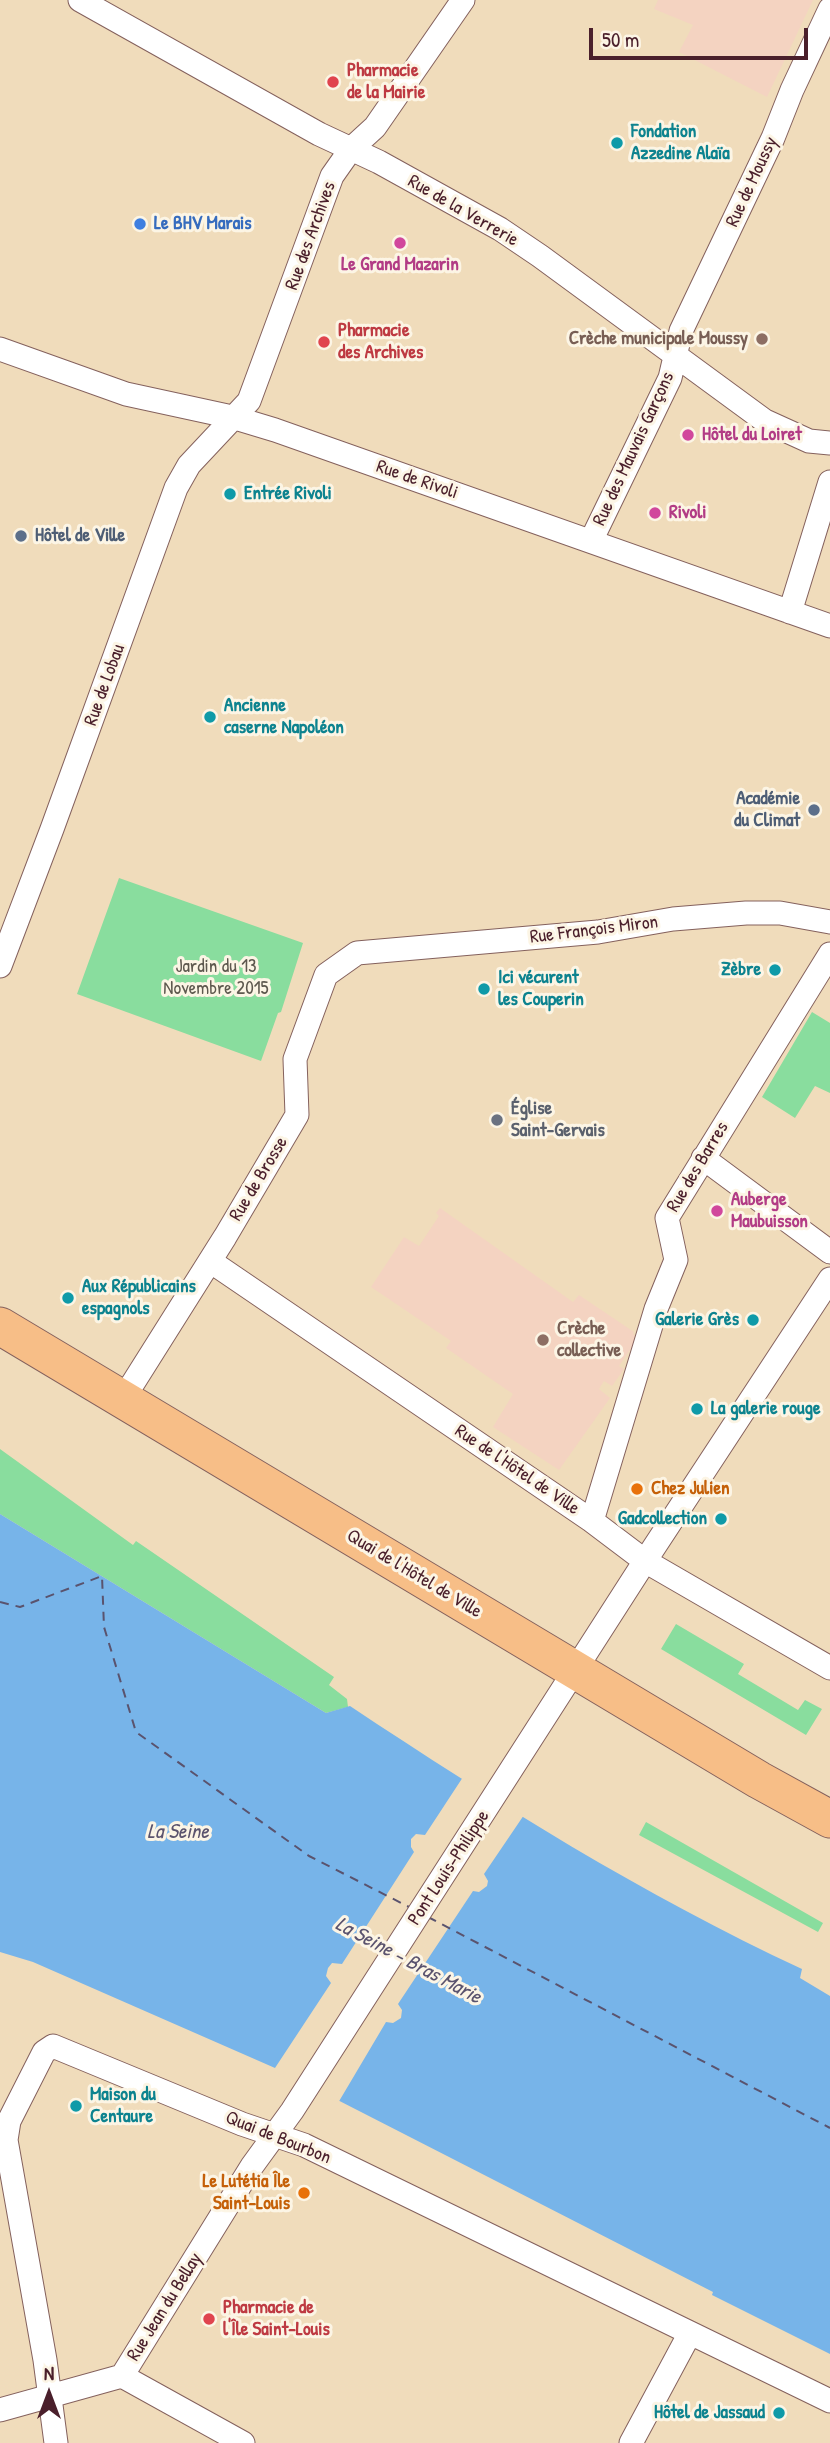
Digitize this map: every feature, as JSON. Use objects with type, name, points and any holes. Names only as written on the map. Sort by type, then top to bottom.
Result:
[{"type":"main road","name":"Quai de l'Hôtel de Ville","points":[[0,1326],[758,1780],[830,1818]]},
{"type":"street","name":"Rue de la Verrerie","points":[[80,0],[319,134],[500,229],[765,421],[809,441],[830,443]]},
{"type":"street","name":"Rue des Archives","points":[[232,417],[249,401],[332,176],[351,149],[375,127],[463,0]]},
{"type":"street","name":"Rue de Moussy","points":[[675,356],[681,331],[773,138],[830,9]]},
{"type":"street","name":"Rue de Rivoli","points":[[0,349],[126,394],[232,417],[275,430],[830,626]]},
{"type":"street","name":"Rue des Mauvais Garçons","points":[[591,541],[670,378],[675,356]]},
{"type":"street","name":"Rue de Lobau","points":[[0,966],[176,488],[189,465],[232,417]]},
{"type":"street","points":[[790,612],[830,482]]},
{"type":"street","name":"Rue François Miron","points":[[357,953],[598,932],[673,919],[746,913],[780,913],[830,922]]},
{"type":"street","name":"Rue de Brosse","points":[[122,1399],[210,1261],[297,1115],[295,1059],[326,975],[357,953]]},
{"type":"street","name":"Rue des Barres","points":[[592,1521],[656,1309],[676,1260],[667,1218],[830,954]]},
{"type":"street","points":[[703,1158],[830,1252]]},
{"type":"street","name":"Rue de l'Hôtel de Ville","points":[[210,1261],[592,1521],[645,1561],[830,1668]]},
{"type":"street","name":"Pont Louis-Philippe","points":[[275,2135],[830,1279]]},
{"type":"street","name":"Quai de Bourbon","points":[[50,2397],[6,2140],[9,2122],[46,2049],[53,2046],[242,2124],[304,2145],[830,2401]]},
{"type":"street","name":"Rue Jean du Bellay","points":[[0,2410],[122,2376],[252,2166],[275,2135]]},
{"type":"street","points":[[631,2443],[690,2333]]},
{"type":"street","points":[[122,2376],[243,2443]]},
{"type":"street","points":[[50,2397],[55,2443]]},
{"type":"shaded area","points":[[658,0],[813,0],[767,97],[679,52],[693,25],[654,9]]},
{"type":"shaded area","name":"Crèche collective","points":[[440,1208],[573,1302],[579,1295],[634,1332],[638,1338],[619,1366],[624,1369],[612,1386],[604,1381],[599,1389],[610,1398],[559,1470],[493,1427],[513,1394],[446,1348],[451,1341],[371,1287],[404,1237],[419,1246],[439,1216],[436,1213]]},
{"type":"green space","name":"Jardin du 13 Novembre 2015","points":[[119,878],[303,943],[281,1012],[278,1013],[261,1061],[77,994]]},
{"type":"green space","points":[[812,1012],[830,1023],[830,1093],[815,1086],[795,1118],[762,1097]]},
{"type":"green space","points":[[0,1449],[133,1545],[136,1541],[334,1677],[329,1685],[347,1699],[348,1707],[326,1713],[0,1514]]},
{"type":"green space","points":[[676,1624],[744,1664],[738,1674],[798,1710],[805,1700],[822,1709],[806,1735],[661,1649]]},
{"type":"green space","points":[[646,1822],[823,1923],[818,1932],[639,1835]]},
{"type":"water","name":"La Seine","points":[[0,1514],[326,1713],[350,1706],[571,1846],[685,1910],[802,1969],[800,1978],[830,1996],[830,2354],[275,2068],[33,1962],[0,1952]]},
{"type":"pier","points":[[463,1777],[524,1815],[484,1874],[488,1881],[487,1886],[479,1892],[473,1891],[398,2004],[402,2010],[401,2018],[393,2023],[386,2022],[338,2103],[273,2071],[331,1983],[326,1976],[328,1968],[332,1963],[342,1964],[414,1852],[411,1839],[416,1834],[425,1835]]},
{"type":"ferry route","points":[[0,1602],[20,1607],[102,1576],[104,1627],[136,1732],[309,1856],[411,1908]]},
{"type":"ferry route","points":[[428,1917],[830,2128]]},
{"type":"place","name":"Pharmacie de la Mairie","points":[[333,82]]},
{"type":"place","name":"Fondation Azzedine Alaïa","points":[[617,143]]},
{"type":"place","name":"Le BHV Marais","points":[[140,224]]},
{"type":"place","name":"Le Grand Mazarin","points":[[400,243]]},
{"type":"place","name":"Crèche municipale Moussy","points":[[762,339]]},
{"type":"place","name":"Pharmacie des Archives","points":[[324,342]]},
{"type":"place","name":"Hôtel du Loiret","points":[[688,435]]},
{"type":"place","name":"Entrée Rivoli","points":[[230,494]]},
{"type":"place","name":"Rivoli","points":[[655,513]]},
{"type":"place","name":"Hôtel de Ville","points":[[21,536]]},
{"type":"place","name":"Ancienne caserne Napoléon","points":[[210,717]]},
{"type":"place","name":"Académie du Climat","points":[[814,810]]},
{"type":"place","name":"Zèbre","points":[[775,970]]},
{"type":"place","name":"Ici vécurent les Couperin","points":[[484,989]]},
{"type":"place","name":"Église Saint-Gervais","points":[[497,1120]]},
{"type":"place","name":"Auberge Maubuisson","points":[[717,1211]]},
{"type":"place","name":"Aux Républicains espagnols","points":[[68,1298]]},
{"type":"place","name":"Galerie Grès","points":[[753,1320]]},
{"type":"place","name":"Crèche collective","points":[[543,1340]]},
{"type":"place","name":"La galerie rouge","points":[[697,1409]]},
{"type":"place","name":"Chez Julien","points":[[637,1489]]},
{"type":"place","name":"Gadcollection","points":[[721,1519]]},
{"type":"place","name":"Maison du Centaure","points":[[76,2106]]},
{"type":"place","name":"Le Lutétia Île Saint-Louis","points":[[304,2193]]},
{"type":"place","name":"Pharmacie de l'Île Saint-Louis","points":[[209,2319]]},
{"type":"place","name":"Hôtel de Jassaud","points":[[779,2413]]},
{"type":"water label","name":"La Seine - Bras Marie","points":[[408,1961]]}]
